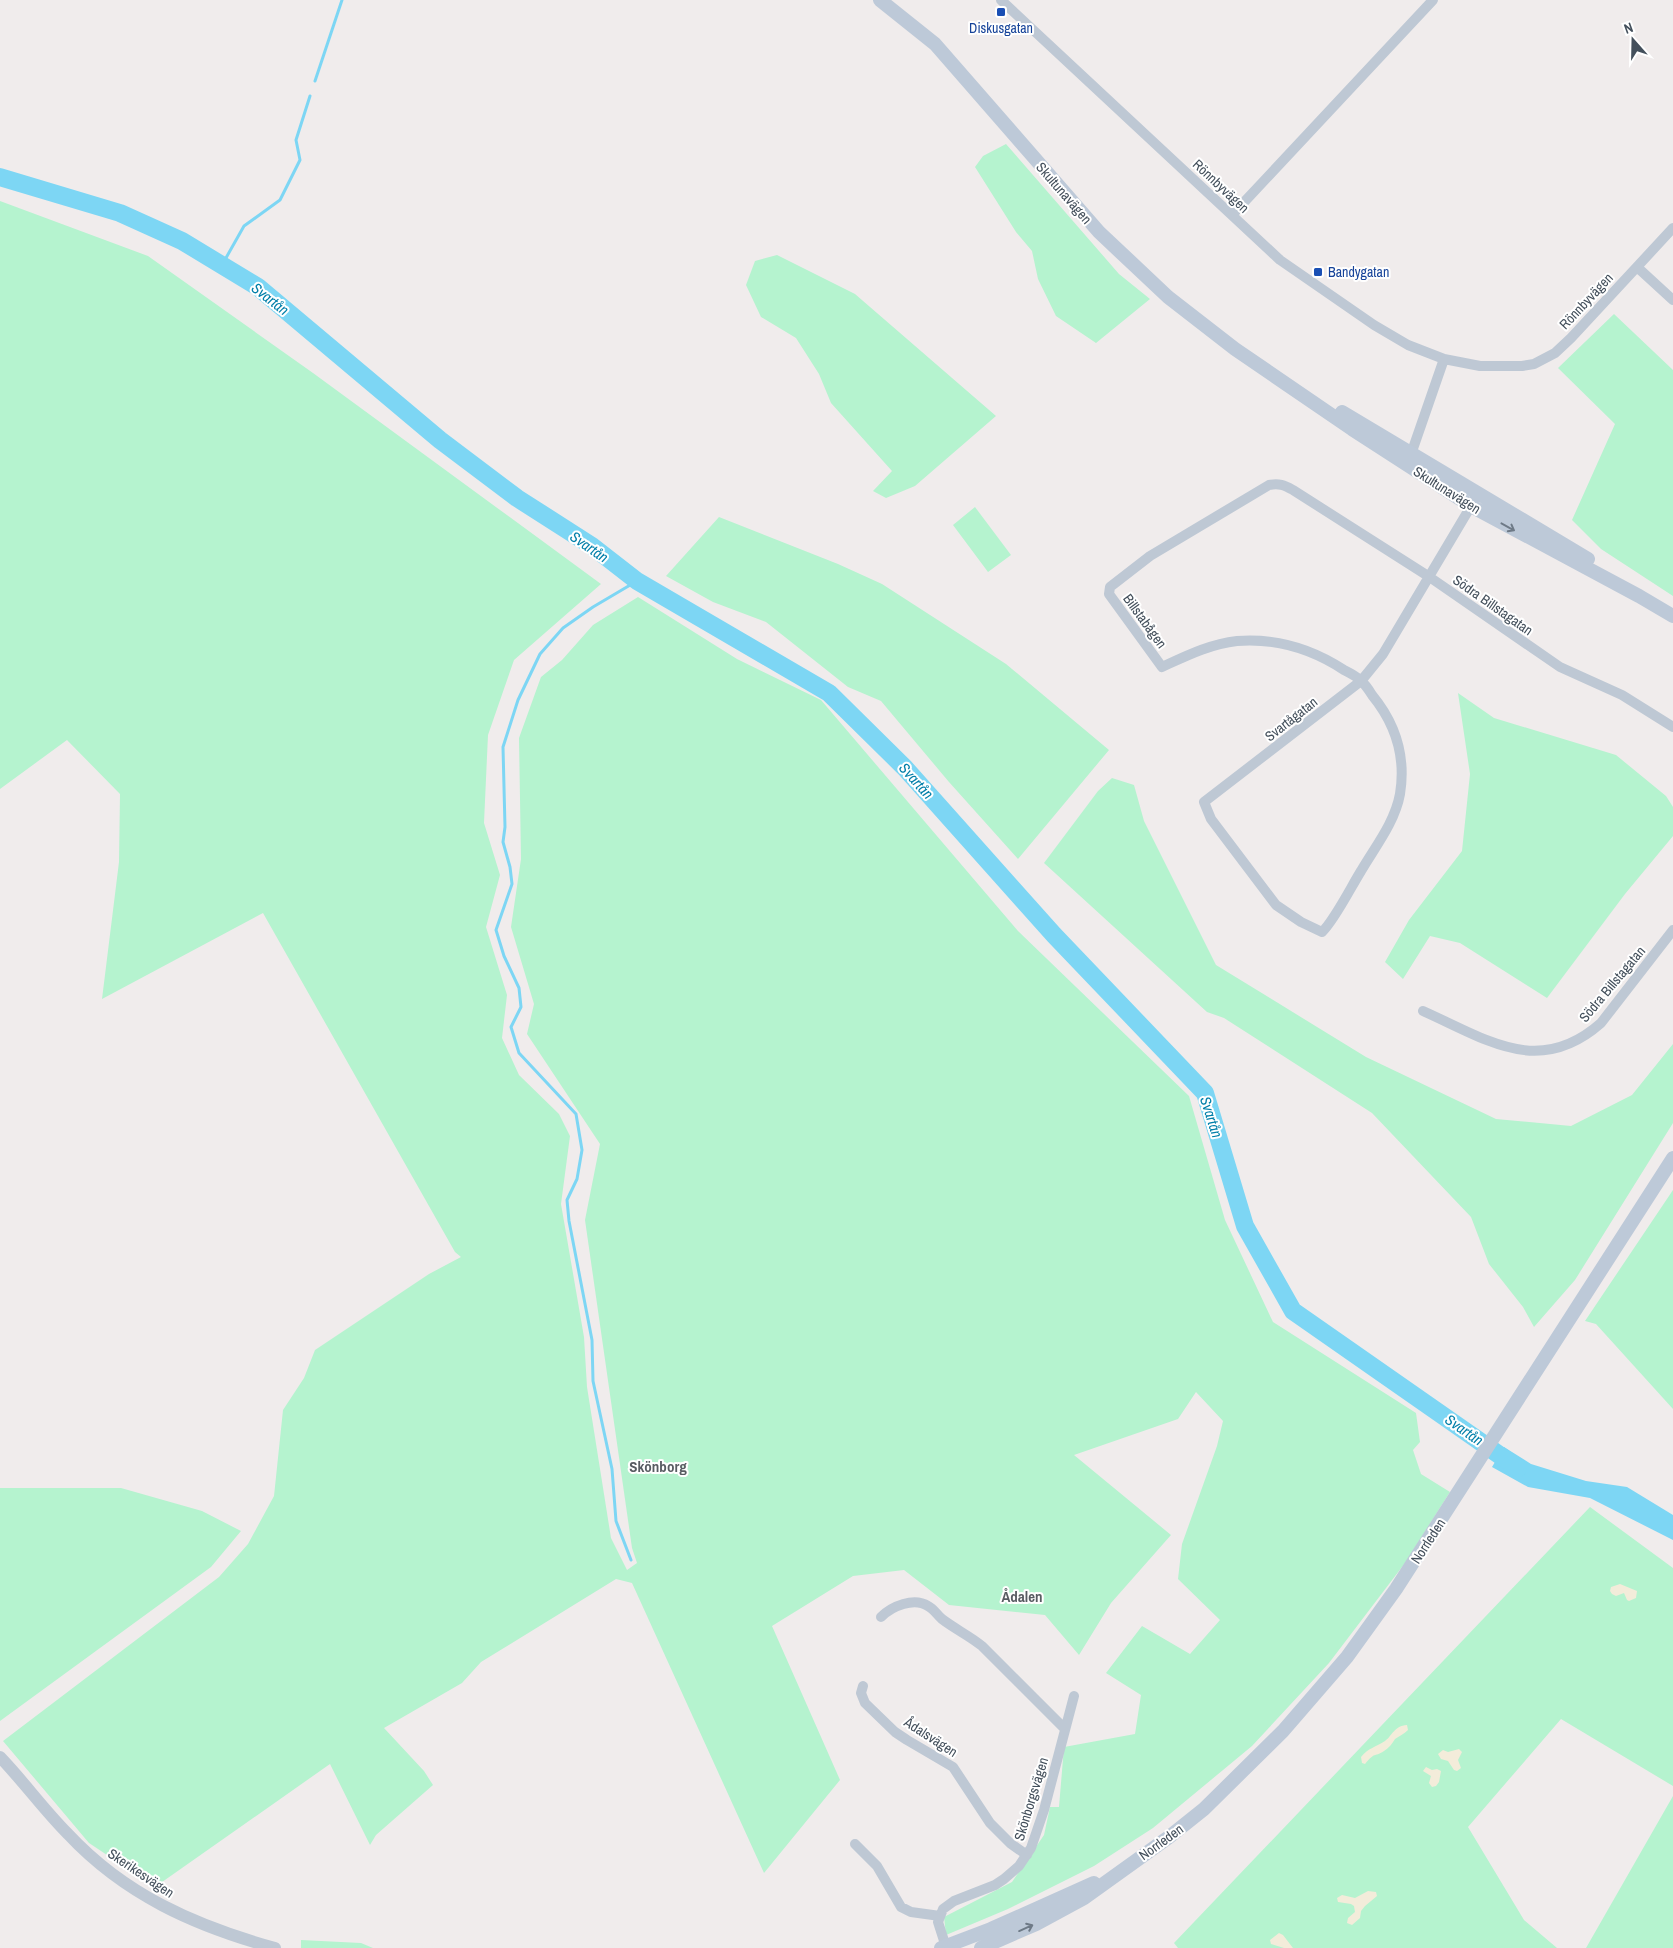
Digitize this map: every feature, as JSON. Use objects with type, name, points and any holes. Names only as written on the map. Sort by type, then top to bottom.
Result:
[{"type":"main road","name":"Skultunavägen","points":[[880,0],[935,44],[1099,232],[1168,297],[1264,369],[1474,500],[1673,616]]},
{"type":"main road","name":"Norrleden","points":[[981,1948],[1064,1909],[1099,1888],[1169,1838],[1204,1810],[1283,1731],[1347,1656],[1413,1564],[1673,1158]]},
{"type":"main road","name":"Norrleden","points":[[949,1947],[1122,1871]]},
{"type":"street","name":"Rönnbyvägen","points":[[1001,0],[1280,260],[1324,292],[1408,345],[1444,359],[1480,366],[1502,367],[1522,366],[1544,360],[1571,338],[1673,228]]},
{"type":"street","points":[[1232,215],[1433,0]]},
{"type":"street","points":[[1638,267],[1673,300]]},
{"type":"street","points":[[1409,460],[1444,359]]},
{"type":"street","name":"Billstabågen","points":[[1321,932],[1325,929],[1382,835],[1395,812],[1400,795],[1401,760],[1394,730],[1384,710],[1361,681],[1319,655],[1271,642],[1236,642],[1215,645],[1196,651],[1162,667],[1111,599],[1109,594],[1110,587],[1150,556],[1182,536],[1270,485],[1276,484],[1284,485],[1293,490],[1428,576]]},
{"type":"street","name":"Svartågatan","points":[[1321,932],[1301,922],[1276,905],[1211,819],[1204,802],[1361,681],[1383,654],[1474,500]]},
{"type":"street","name":"Södra Billstagatan","points":[[1428,576],[1560,667],[1622,696],[1673,727]]},
{"type":"street","name":"Södra Billstagatan","points":[[1423,1011],[1509,1048],[1529,1052],[1549,1051],[1560,1048],[1588,1034],[1601,1023],[1673,930]]},
{"type":"street","points":[[881,1617],[887,1611],[899,1606],[920,1602],[926,1605],[942,1619],[982,1646],[1065,1729]]},
{"type":"street","name":"Ådalsvägen","points":[[863,1686],[862,1693],[865,1702],[901,1736],[953,1766],[990,1823],[1011,1844],[1027,1855]]},
{"type":"street","name":"Skönborgsvägen","points":[[940,1916],[943,1909],[954,1901],[995,1885],[1014,1872],[1027,1855],[1039,1828],[1074,1696]]},
{"type":"street","name":"Skerikesvägen","points":[[0,1757],[69,1836],[111,1874],[188,1920],[274,1948]]},
{"type":"street","points":[[855,1844],[877,1866],[900,1907],[911,1912],[940,1916],[938,1922],[949,1947]]},
{"type":"green space","points":[[1006,144],[1119,274],[1150,299],[1096,343],[1056,316],[1038,279],[1032,251],[1016,232],[975,167],[983,156]]},
{"type":"green space","points":[[0,201],[148,256],[313,373],[601,584],[514,660],[488,735],[484,823],[500,875],[486,927],[507,995],[502,1038],[519,1075],[559,1114],[570,1136],[561,1204],[584,1337],[587,1387],[611,1538],[627,1570],[637,1563],[632,1548],[585,1220],[600,1144],[527,1034],[534,1004],[511,927],[521,859],[519,738],[541,677],[562,660],[593,625],[638,597],[737,659],[821,700],[1018,931],[1189,1096],[1225,1220],[1273,1322],[1416,1413],[1420,1442],[1413,1450],[1421,1474],[1450,1492],[1405,1563],[1329,1663],[1252,1746],[1153,1828],[1094,1866],[1008,1909],[946,1935],[944,1917],[1012,1882],[1044,1835],[1050,1807],[1059,1807],[1064,1747],[1135,1734],[1141,1695],[1106,1673],[1142,1626],[1190,1654],[1220,1620],[1178,1579],[1182,1544],[1217,1446],[1223,1421],[1196,1392],[1178,1419],[1074,1455],[1171,1535],[1111,1603],[1079,1655],[1045,1615],[949,1605],[904,1570],[853,1576],[772,1626],[840,1780],[764,1873],[632,1583],[616,1579],[481,1662],[462,1683],[384,1728],[424,1771],[433,1785],[376,1835],[370,1845],[330,1764],[155,1887],[89,1843],[3,1741],[219,1577],[248,1544],[274,1496],[283,1410],[304,1378],[315,1350],[429,1274],[461,1257],[455,1252],[263,913],[102,999],[119,862],[120,794],[67,740],[0,789]]},
{"type":"green space","points":[[777,255],[855,294],[996,416],[915,486],[886,498],[873,491],[892,471],[831,403],[819,374],[796,338],[761,317],[746,285],[755,261]]},
{"type":"green space","points":[[1614,314],[1673,370],[1673,596],[1601,549],[1572,520],[1615,424],[1558,368]]},
{"type":"green space","points":[[975,507],[1011,555],[988,572],[953,525]]},
{"type":"green space","points":[[719,517],[838,564],[882,584],[1006,664],[1109,750],[1018,859],[949,782],[881,701],[848,687],[766,622],[713,602],[666,576]]},
{"type":"green space","points":[[1458,693],[1494,718],[1616,755],[1666,796],[1673,807],[1673,836],[1625,894],[1547,998],[1460,943],[1430,936],[1403,979],[1385,962],[1409,920],[1462,851],[1470,774]]},
{"type":"green space","points":[[1112,778],[1134,785],[1144,821],[1216,965],[1366,1057],[1496,1119],[1571,1126],[1632,1095],[1673,1044],[1673,1123],[1575,1280],[1534,1327],[1523,1307],[1489,1264],[1471,1217],[1372,1113],[1224,1018],[1207,1012],[1044,863],[1098,791]]},
{"type":"green space","points":[[1673,1190],[1673,1409],[1596,1324],[1585,1321]]},
{"type":"green space","points":[[0,1488],[121,1488],[202,1511],[241,1531],[211,1567],[0,1721]]},
{"type":"green space","points":[[1590,1507],[1673,1568],[1673,1786],[1561,1719],[1468,1827],[1524,1920],[1557,1948],[1178,1948],[1174,1943]]},
{"type":"green space","points":[[1673,1796],[1673,1948],[1586,1948]]},
{"type":"green space","points":[[301,1940],[361,1943],[373,1948],[301,1948]]},
{"type":"sand","points":[[1620,1584],[1637,1591],[1636,1598],[1629,1601],[1624,1593],[1616,1596],[1612,1594],[1610,1591],[1611,1587]]},
{"type":"sand","points":[[1407,1725],[1408,1730],[1395,1739],[1387,1749],[1373,1756],[1365,1764],[1362,1763],[1361,1757],[1366,1752],[1388,1739],[1399,1727]]},
{"type":"sand","points":[[1459,1749],[1462,1752],[1458,1760],[1461,1768],[1457,1771],[1454,1770],[1448,1761],[1441,1759],[1438,1754],[1443,1750],[1448,1752]]},
{"type":"sand","points":[[1426,1767],[1441,1771],[1439,1782],[1436,1786],[1432,1787],[1429,1783],[1431,1776],[1423,1771]]},
{"type":"sand","points":[[1368,1891],[1376,1892],[1377,1896],[1361,1911],[1360,1918],[1352,1925],[1347,1923],[1348,1918],[1355,1912],[1354,1906],[1338,1902],[1337,1898],[1342,1895],[1355,1898]]},
{"type":"sand","points":[[1279,1933],[1283,1935],[1293,1948],[1284,1948],[1271,1944],[1270,1940]]},
{"type":"water","points":[[1504,1447],[1531,1464],[1586,1481],[1627,1487],[1673,1515],[1673,1540],[1590,1498],[1528,1487],[1492,1467]]},
{"type":"waterway","points":[[315,81],[342,0]]},
{"type":"waterway","points":[[222,265],[244,226],[280,200],[300,160],[296,140],[310,96]]},
{"type":"waterway","name":"Svartån","points":[[0,177],[120,213],[182,241],[258,287],[440,440],[517,498],[592,546],[637,581],[829,693],[905,768],[1054,935],[1205,1093],[1245,1226],[1293,1311],[1518,1468]]},
{"type":"waterway","points":[[631,1560],[616,1521],[612,1469],[593,1381],[592,1340],[569,1221],[567,1200],[577,1179],[582,1150],[576,1114],[519,1053],[511,1027],[521,1007],[519,988],[504,956],[496,930],[512,884],[510,867],[503,842],[505,827],[503,747],[518,700],[540,654],[563,628],[593,607],[637,581]]},
{"type":"place","name":"Diskusgatan","points":[[1001,12]]},
{"type":"place","name":"Bandygatan","points":[[1318,272]]},
{"type":"district","name":"Skönborg","points":[[658,1467]]},
{"type":"district","name":"Ådalen","points":[[1022,1597]]}]
